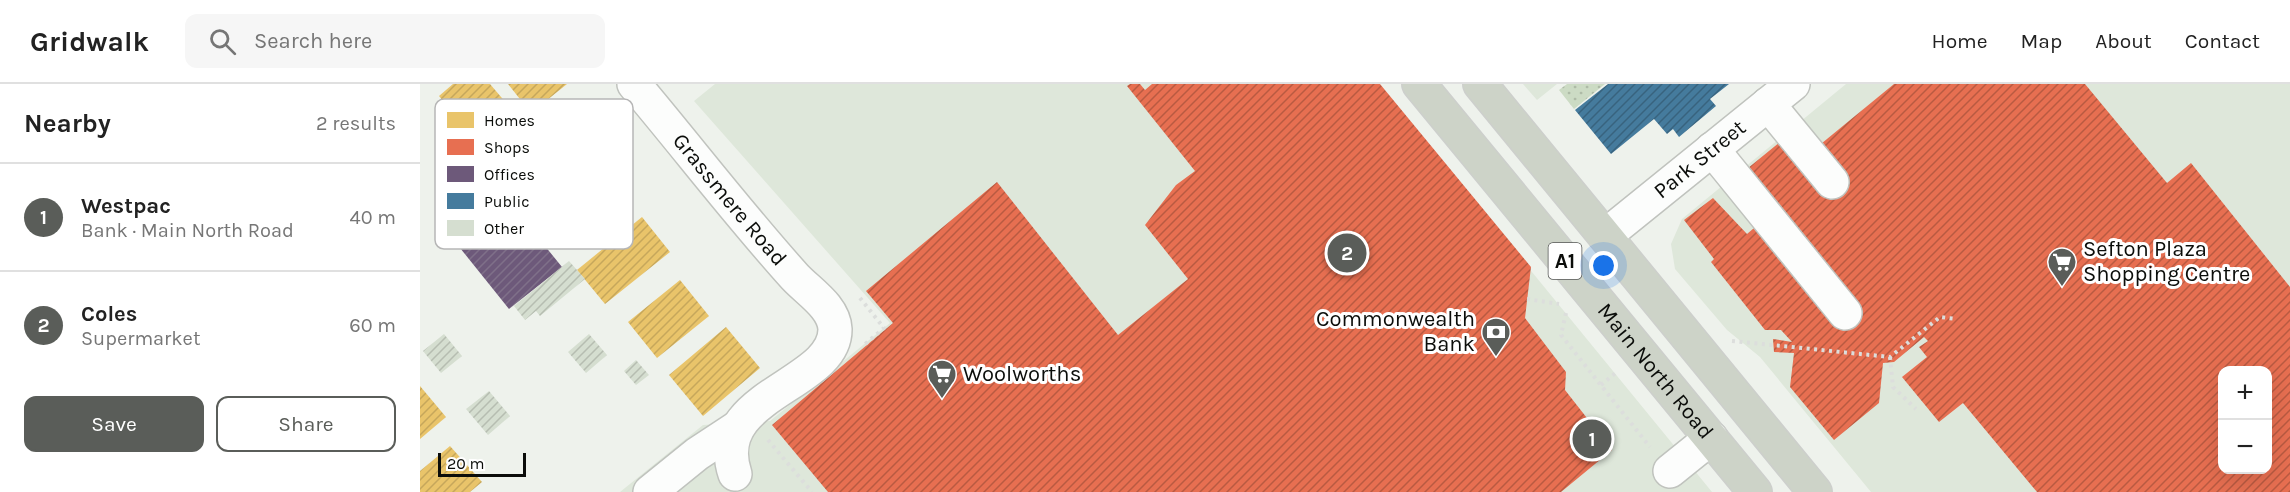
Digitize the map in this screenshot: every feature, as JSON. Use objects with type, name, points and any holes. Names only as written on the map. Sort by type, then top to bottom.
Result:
[{"type":"highway","name":"Main North Road","points":[[1419,84],[1755,492]]},
{"type":"highway","name":"Main North Road","points":[[1480,84],[1815,492]]},
{"type":"street","name":"Grassmere Road","points":[[634,84],[795,277],[830,312],[835,328],[828,350],[818,361],[753,410],[738,427]]},
{"type":"street","name":"Park Street","points":[[1605,236],[1793,84]]},
{"type":"street","points":[[1768,104],[1832,182]]},
{"type":"street","points":[[1712,149],[1845,313]]},
{"type":"street","points":[[735,474],[729,458],[731,442],[738,427]]},
{"type":"street","points":[[650,492],[738,427]]},
{"type":"street","points":[[1670,471],[1711,438]]},
{"type":"path","points":[[1527,299],[1568,305],[1561,335],[1670,471]]},
{"type":"path","points":[[1729,340],[1890,357],[1940,317],[1956,319]]},
{"type":"path","points":[[1890,357],[1893,387],[1916,409]]},
{"type":"path","points":[[1601,385],[1621,369]]},
{"type":"shaded area","points":[[715,84],[1378,84],[1712,492],[620,492],[703,425],[770,421],[890,323],[694,101]]},
{"type":"shaded area","points":[[1523,84],[1557,84],[1537,100]]},
{"type":"shaded area","name":"Sefton Plaza Shopping Centre","points":[[1846,84],[2290,84],[2290,492],[1871,492],[1760,357],[1727,330],[1675,269],[1671,244],[1682,219]]},
{"type":"green space","points":[[1567,84],[1605,84],[1574,109],[1559,90]]},
{"type":"building: Homes","points":[[453,84],[490,84],[503,99],[441,99],[439,96]]},
{"type":"building: Homes","points":[[508,84],[567,84],[548,99],[520,99]]},
{"type":"building: Homes","points":[[642,217],[670,252],[605,304],[577,270],[603,249],[633,249],[633,224]]},
{"type":"building: Homes","points":[[680,280],[709,316],[657,358],[628,322]]},
{"type":"building: Homes","points":[[726,327],[760,368],[703,416],[669,375]]},
{"type":"building: Homes","points":[[420,386],[446,417],[420,439]]},
{"type":"building: Homes","points":[[450,446],[482,482],[470,492],[420,492],[420,471]]},
{"type":"building: Shops","points":[[1140,84],[1145,90],[1152,84],[1380,84],[1531,267],[1525,318],[1566,372],[1565,390],[1612,450],[1561,492],[828,492],[772,425],[893,323],[866,291],[997,182],[1118,335],[1188,279],[1145,225],[1176,185],[1195,171],[1127,86]]},
{"type":"building: Shops","name":"Sefton Plaza Shopping Centre","points":[[1894,84],[2085,84],[2167,183],[2191,163],[2290,287],[2290,492],[2037,492],[1963,403],[1939,422],[1902,377],[1927,357],[1919,347],[1928,341],[1924,337],[1894,362],[1883,363],[1879,403],[1834,440],[1790,387],[1794,353],[1774,352],[1773,339],[1792,342],[1781,330],[1765,330],[1711,262],[1714,259],[1684,220],[1713,198],[1747,234],[1761,222],[1742,173],[1785,138],[1816,148]]},
{"type":"building: Offices","points":[[461,249],[547,249],[562,267],[509,309]]},
{"type":"building: Public","points":[[1608,84],[1729,84],[1710,99],[1716,106],[1679,137],[1673,129],[1667,134],[1654,119],[1611,154],[1575,110]]},
{"type":"building: Other","points":[[569,261],[585,279],[540,316],[536,311],[525,320],[514,306]]},
{"type":"building: Other","points":[[444,334],[462,356],[441,373],[423,351]]},
{"type":"building: Other","points":[[589,334],[607,355],[586,373],[568,352]]},
{"type":"building: Other","points":[[636,360],[649,375],[636,385],[624,371]]},
{"type":"building: Other","points":[[489,391],[510,416],[488,435],[466,409]]},
{"type":"place","name":"Coles","points":[[1347,253]]},
{"type":"place","name":"Sefton Plaza Shopping Centre","points":[[2062,288]]},
{"type":"place","name":"Commonwealth Bank","points":[[1496,358]]},
{"type":"place","name":"Woolworths","points":[[942,400]]},
{"type":"place","name":"Westpac","points":[[1592,439]]}]
